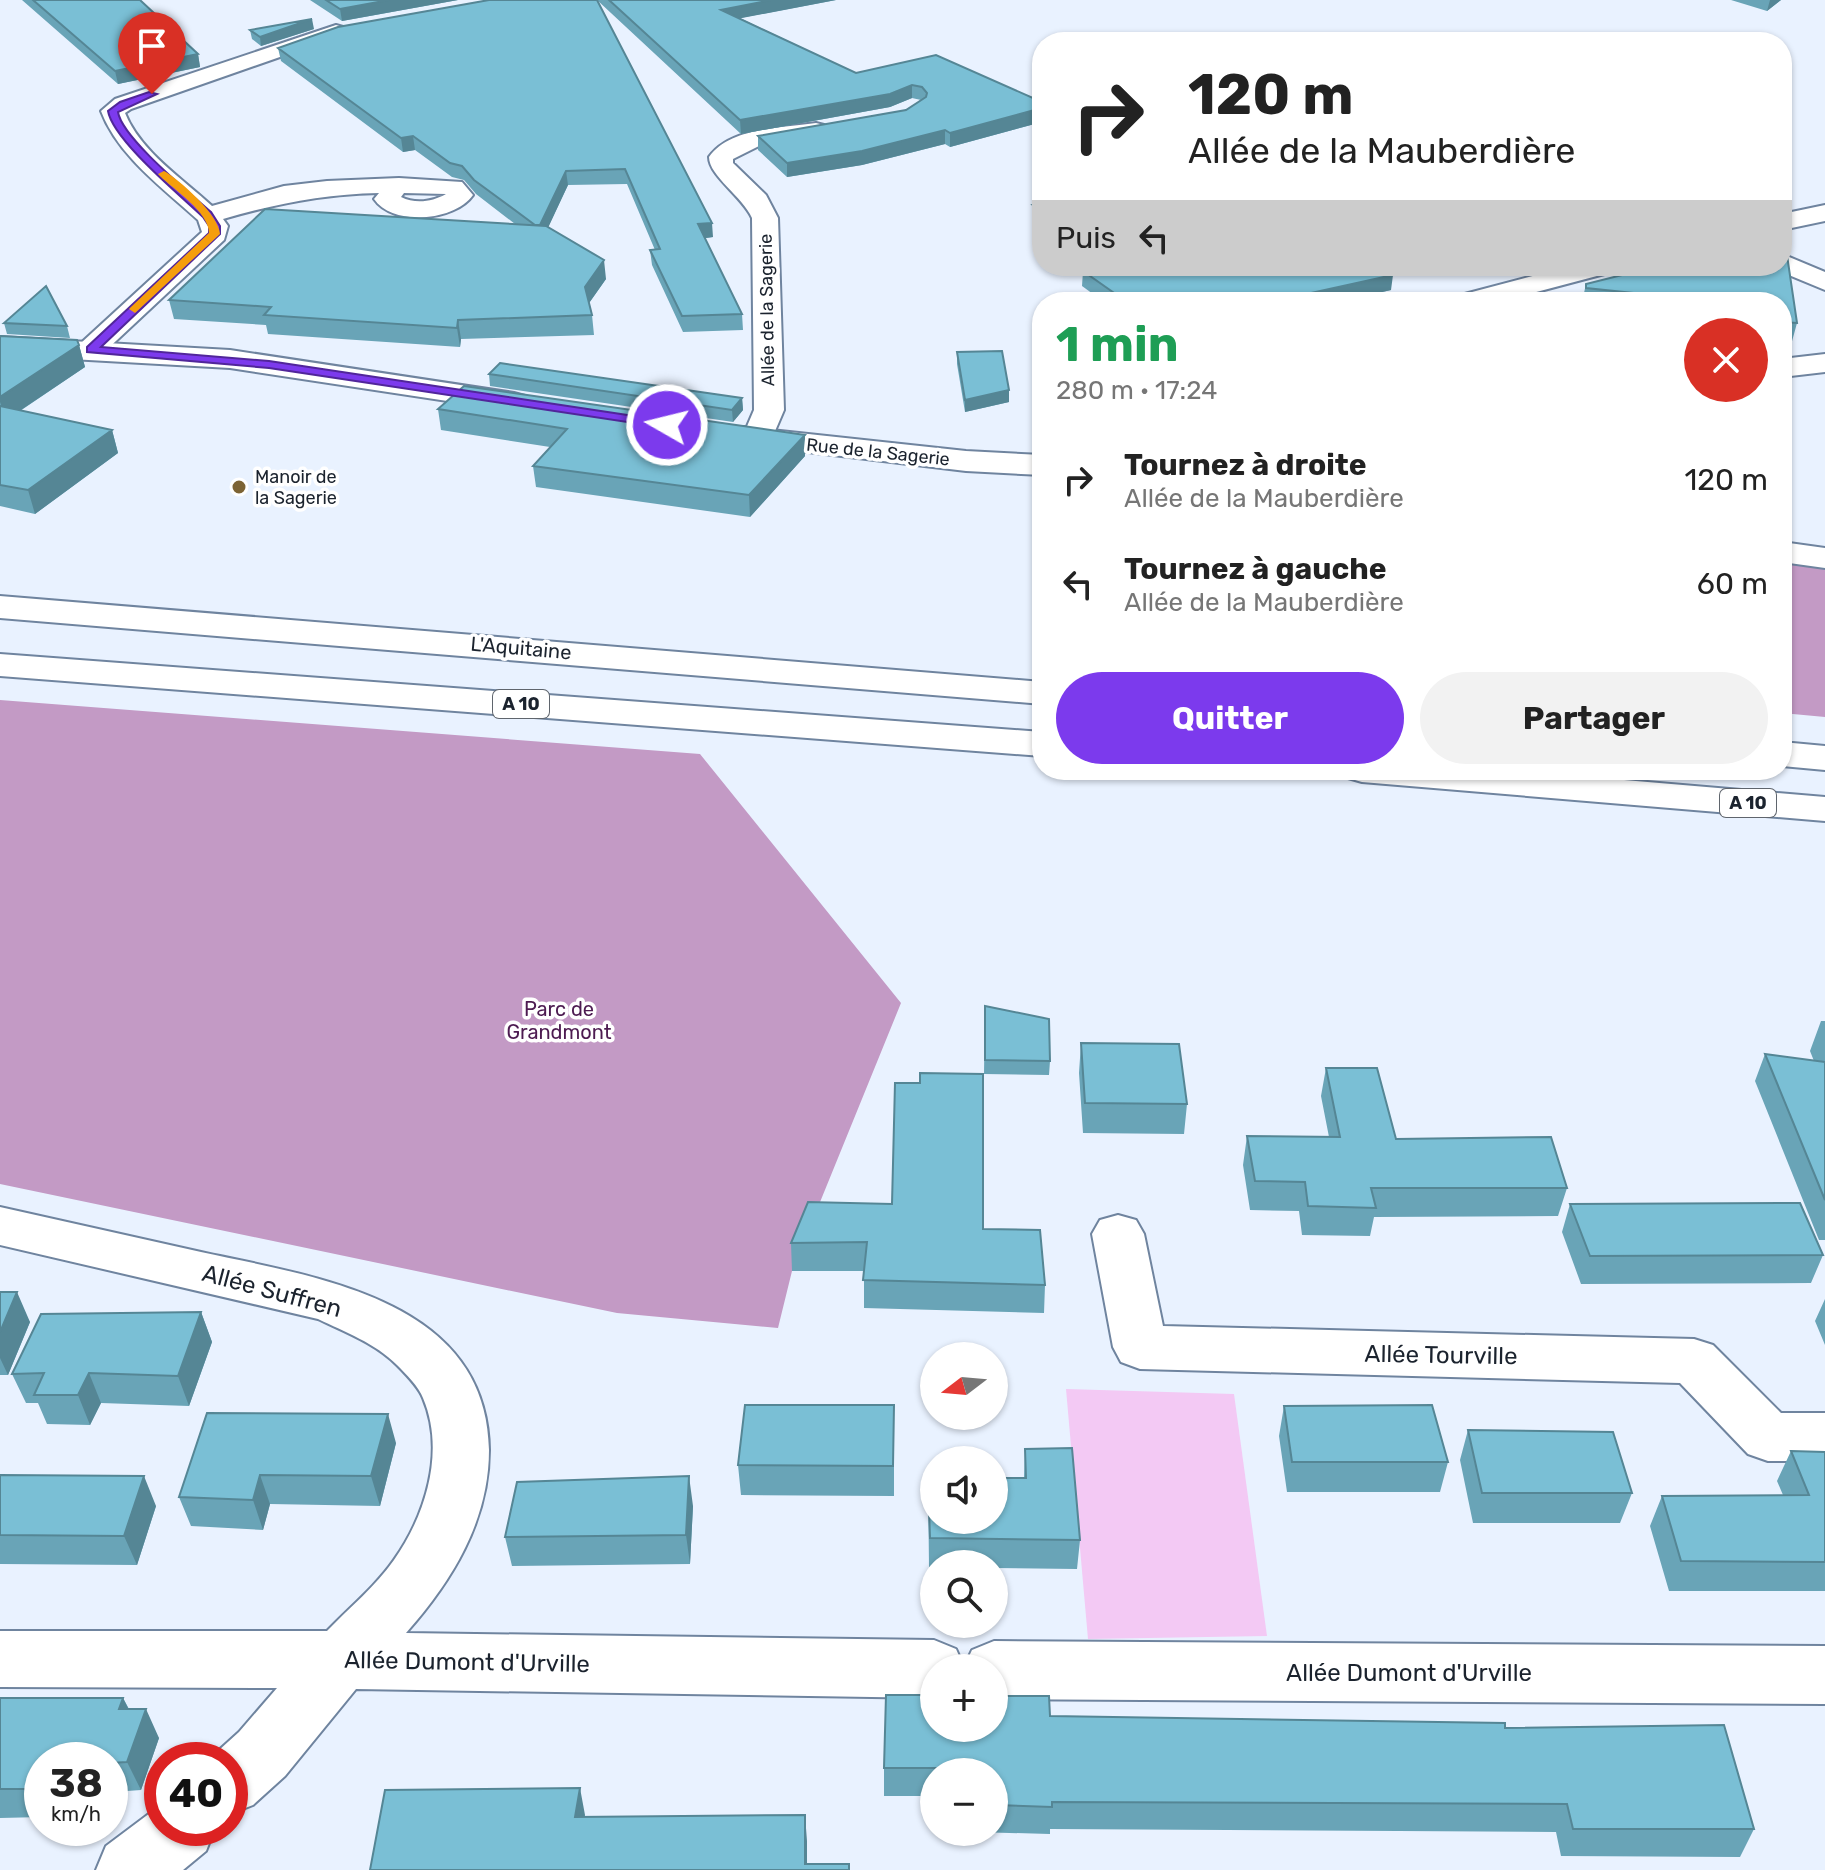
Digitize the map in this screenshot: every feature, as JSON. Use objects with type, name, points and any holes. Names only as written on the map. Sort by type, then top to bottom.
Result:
[{"type":"main road","points":[[91,349],[215,234],[215,226],[207,215],[135,147],[114,119],[113,111],[123,104],[326,34],[364,26]]},
{"type":"main road","name":"Allée de la Sagerie","points":[[758,438],[769,410],[765,218],[757,200],[721,165],[721,157],[729,150],[751,141],[838,126]]},
{"type":"main road","points":[[207,215],[309,190],[396,186]]},
{"type":"main road","points":[[1792,220],[1825,213]]},
{"type":"main road","points":[[1792,267],[1825,282]]},
{"type":"main road","points":[[1504,292],[1564,276]]},
{"type":"main road","points":[[0,346],[91,349],[269,364],[546,407]]},
{"type":"main road","points":[[1792,367],[1825,363]]},
{"type":"main road","name":"Rue de la Sagerie","points":[[713,431],[966,461],[1032,464]]},
{"type":"main road","points":[[1792,553],[1825,558]]},
{"type":"main road","name":"L'Aquitaine","points":[[0,607],[1032,692]]},
{"type":"main road","name":"A 10","points":[[0,665],[1032,743]]},
{"type":"main road","points":[[1792,755],[1825,758]]},
{"type":"main road","name":"A 10","points":[[1481,780],[1825,809]]},
{"type":"main road","name":"Allée Suffren","points":[[0,1226],[329,1301],[383,1325],[415,1348],[448,1387],[460,1428],[460,1472],[447,1526],[414,1581],[248,1767]]},
{"type":"main road","name":"Allée Tourville","points":[[1118,1234],[1140,1347],[1694,1361],[1768,1437],[1825,1437]]},
{"type":"main road","name":"Allée Dumont d'Urville","points":[[0,1659],[341,1660],[920,1669]]},
{"type":"main road","name":"Allée Dumont d'Urville","points":[[1008,1670],[1825,1675]]},
{"type":"main road","points":[[130,1870],[163,1846]]},
{"type":"shaded area","points":[[1066,1389],[1234,1394],[1267,1636],[1088,1639]]},
{"type":"green space","points":[[1792,564],[1825,569],[1825,717],[1792,714]]},
{"type":"green space","name":"Parc de Grandmont","points":[[0,700],[700,754],[901,1003],[792,1271],[778,1328],[617,1313],[0,1184]]},
{"type":"building","points":[[33,0],[140,0],[198,54],[115,71]]},
{"type":"building","points":[[326,0],[389,0],[340,9]]},
{"type":"building","points":[[489,0],[597,0],[712,223],[698,224],[742,314],[682,316],[650,250],[660,249],[625,169],[566,171],[540,225],[535,225],[474,180],[462,166],[450,163],[413,136],[401,138],[278,48],[338,27]]},
{"type":"building","points":[[609,0],[771,0],[721,10],[856,73],[936,55],[1032,98],[1032,111],[950,133],[945,130],[862,151],[787,163],[758,136],[906,110],[926,97],[927,93],[922,87],[912,85],[890,94],[740,120]]},
{"type":"building","points":[[312,19],[260,37],[250,30]]},
{"type":"building","points":[[265,209],[546,226],[604,260],[585,287],[592,315],[458,320],[457,328],[264,315],[271,307],[169,300]]},
{"type":"building","points":[[1090,276],[1388,276],[1316,292],[1113,292]]},
{"type":"building","points":[[1618,276],[1790,276],[1797,323],[1792,323],[1792,292],[1624,292],[1586,288],[1586,284]]},
{"type":"building","points":[[46,286],[67,326],[4,323]]},
{"type":"building","points":[[0,336],[77,340],[79,345],[0,397]]},
{"type":"building","points":[[1002,351],[1009,390],[965,400],[957,352]]},
{"type":"building","points":[[500,363],[742,398],[732,410],[489,374]]},
{"type":"building","points":[[464,386],[805,435],[749,495],[533,466],[567,429],[438,409]]},
{"type":"building","points":[[0,406],[112,430],[28,490],[0,485]]},
{"type":"building","points":[[985,1006],[1049,1019],[1050,1061],[985,1060]]},
{"type":"building","points":[[1081,1043],[1179,1044],[1187,1104],[1085,1103]]},
{"type":"building","points":[[1765,1054],[1825,1062],[1825,1200]]},
{"type":"building","points":[[1326,1068],[1377,1068],[1396,1139],[1551,1137],[1567,1188],[1371,1188],[1376,1208],[1308,1206],[1305,1182],[1255,1181],[1247,1136],[1340,1137]]},
{"type":"building","points":[[920,1073],[983,1074],[983,1229],[1040,1230],[1045,1285],[863,1280],[867,1242],[791,1243],[808,1202],[892,1204],[895,1083],[920,1083]]},
{"type":"building","points":[[1800,1203],[1823,1255],[1590,1256],[1570,1204]]},
{"type":"building","points":[[0,1292],[17,1292],[0,1332]]},
{"type":"building","points":[[201,1312],[178,1376],[89,1373],[78,1395],[34,1395],[44,1373],[12,1374],[41,1314]]},
{"type":"building","points":[[745,1405],[894,1405],[893,1466],[738,1465]]},
{"type":"building","points":[[1432,1405],[1448,1462],[1292,1462],[1284,1406]]},
{"type":"building","points":[[207,1413],[388,1414],[371,1476],[260,1475],[253,1500],[179,1497]]},
{"type":"building","points":[[1468,1430],[1613,1432],[1632,1493],[1482,1493]]},
{"type":"building","points":[[1072,1448],[1080,1540],[930,1538],[930,1534],[1008,1534],[1008,1478],[1026,1478],[1025,1449]]},
{"type":"building","points":[[1791,1451],[1825,1452],[1825,1562],[1681,1561],[1662,1496],[1809,1495]]},
{"type":"building","points":[[0,1475],[144,1476],[124,1536],[0,1535]]},
{"type":"building","points":[[689,1476],[686,1535],[505,1537],[517,1482]]},
{"type":"building","points":[[886,1695],[920,1695],[920,1742],[1008,1742],[1008,1696],[1049,1696],[1050,1716],[1505,1723],[1505,1728],[1724,1725],[1754,1829],[1573,1829],[1567,1804],[1052,1802],[1052,1807],[1008,1805],[1008,1758],[920,1758],[920,1768],[884,1768]]},
{"type":"building","points":[[0,1698],[123,1698],[119,1709],[146,1709],[128,1759],[128,1742],[24,1742],[24,1789],[0,1789]]},
{"type":"building","points":[[580,1788],[575,1817],[805,1815],[805,1864],[849,1864],[849,1870],[370,1870],[385,1790]]},
{"type":"slow traffic","points":[[135,309],[215,234],[215,226],[207,215],[164,174]]},
{"type":"place","name":"Manoir de la Sagerie","points":[[239,487]]},
{"type":"route","points":[[152,94],[123,104],[113,111],[114,119],[135,147],[207,215],[215,226],[215,234],[91,349],[269,364],[667,425]]}]
